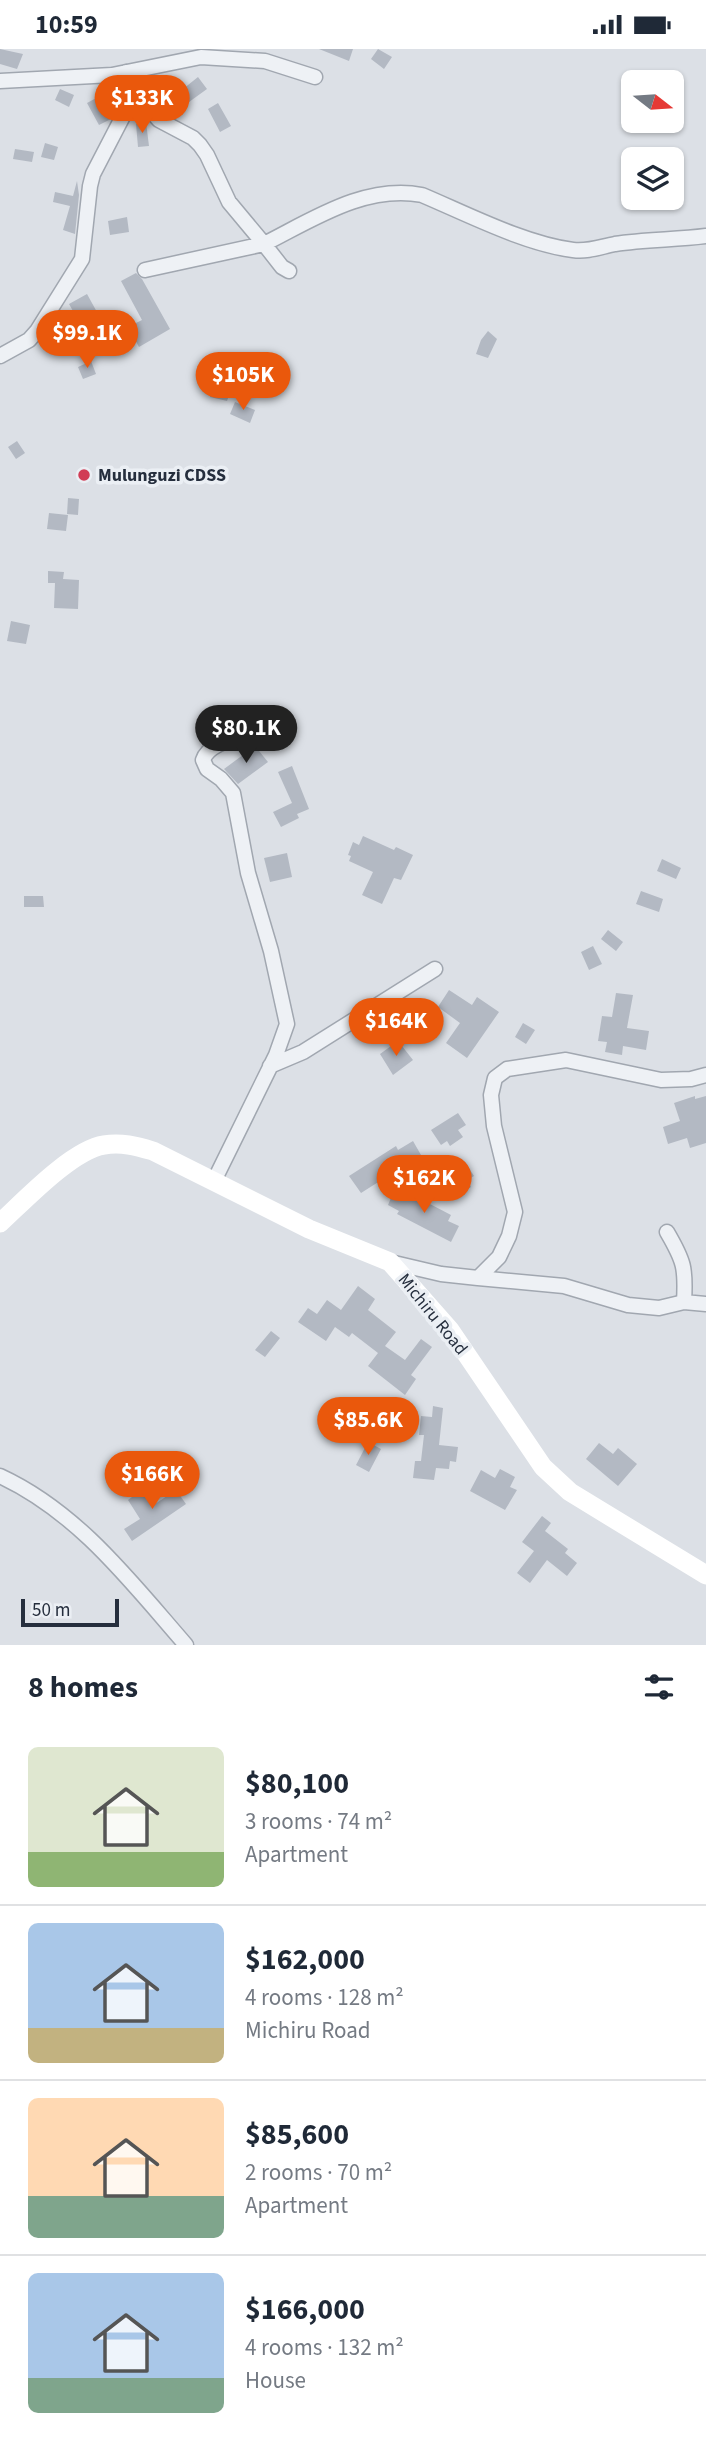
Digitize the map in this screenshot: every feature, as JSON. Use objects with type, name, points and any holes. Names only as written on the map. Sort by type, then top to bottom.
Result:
[{"type":"street","points":[[0,81],[126,72],[182,59],[211,57],[265,61],[315,77]]},
{"type":"street","points":[[126,72],[135,93],[159,120],[193,138],[200,145],[229,202],[282,267],[289,271]]},
{"type":"street","points":[[0,356],[29,340],[37,331],[82,260],[93,174],[135,93]]},
{"type":"street","points":[[145,270],[264,244],[362,198],[410,192],[537,242],[575,250],[706,236]]},
{"type":"street","points":[[214,1181],[271,1066],[287,1024],[248,873],[233,793],[221,779],[207,769],[203,760],[205,753],[211,749],[248,734]]},
{"type":"street","points":[[271,1066],[303,1052],[435,969]]},
{"type":"street","points":[[478,1278],[499,1257],[516,1212],[494,1126],[491,1095],[495,1078],[507,1069],[566,1061],[661,1080],[691,1079],[706,1075]]},
{"type":"street","name":"Michiru Road","points":[[0,1223],[84,1151],[117,1143],[140,1147],[309,1229],[390,1262],[450,1330],[543,1467],[570,1492],[706,1575]]},
{"type":"street","points":[[667,1232],[681,1254],[686,1272],[684,1302]]},
{"type":"street","points":[[390,1262],[441,1274],[564,1286],[628,1304],[659,1308],[684,1302],[706,1304]]},
{"type":"street","points":[[0,1476],[40,1498],[100,1548],[187,1645]]},
{"type":"building","points":[[0,49],[23,54],[17,69],[0,64]]},
{"type":"building","points":[[319,49],[353,49],[349,61]]},
{"type":"building","points":[[378,49],[392,57],[384,69],[371,59]]},
{"type":"building","points":[[198,77],[207,89],[171,115],[167,114],[170,106],[160,83],[172,78],[178,93]]},
{"type":"building","points":[[60,89],[74,95],[69,107],[55,100]]},
{"type":"building","points":[[113,89],[120,101],[111,119],[99,125],[87,103]]},
{"type":"building","points":[[218,103],[231,126],[220,132],[208,109]]},
{"type":"building","points":[[146,122],[149,146],[138,147],[136,124]]},
{"type":"building","points":[[45,143],[58,147],[54,160],[41,157]]},
{"type":"building","points":[[15,149],[34,152],[32,162],[13,159]]},
{"type":"building","points":[[77,181],[79,195],[75,234],[63,230],[70,206],[53,202],[55,192],[73,196]]},
{"type":"building","points":[[127,217],[129,232],[110,235],[108,221]]},
{"type":"building","points":[[136,273],[170,329],[139,347],[128,327],[142,320],[121,281]]},
{"type":"building","points":[[87,294],[108,332],[91,343],[69,304]]},
{"type":"building","points":[[488,331],[497,339],[488,358],[476,354]]},
{"type":"building","points":[[227,360],[240,365],[227,401],[210,397],[213,384],[218,386]]},
{"type":"building","points":[[91,361],[96,374],[83,379],[78,367]]},
{"type":"building","points":[[235,402],[255,410],[250,423],[230,414]]},
{"type":"building","points":[[17,441],[25,453],[16,459],[8,447]]},
{"type":"building","points":[[68,498],[79,499],[78,515],[67,514]]},
{"type":"building","points":[[49,513],[68,515],[66,531],[47,529]]},
{"type":"building","points":[[48,571],[64,572],[63,579],[79,580],[78,609],[54,608],[55,583],[48,583]]},
{"type":"building","points":[[11,621],[30,625],[26,644],[7,641]]},
{"type":"building","points":[[255,746],[268,762],[238,784],[224,769]]},
{"type":"building","points":[[292,766],[309,809],[297,814],[299,818],[281,827],[273,812],[292,803],[278,772]]},
{"type":"building","points":[[363,836],[413,855],[401,880],[394,878],[382,904],[362,895],[373,872],[349,861],[351,856],[348,855],[353,842],[359,845]]},
{"type":"building","points":[[287,853],[292,877],[270,882],[264,858]]},
{"type":"building","points":[[662,859],[681,868],[676,879],[657,871]]},
{"type":"building","points":[[641,891],[663,899],[659,912],[636,904]]},
{"type":"building","points":[[24,896],[43,896],[44,907],[24,907]]},
{"type":"building","points":[[608,930],[623,942],[616,951],[601,939]]},
{"type":"building","points":[[593,946],[602,964],[589,970],[581,952]]},
{"type":"building","points":[[449,990],[472,1005],[477,997],[499,1012],[467,1058],[446,1043],[460,1023],[438,1007]]},
{"type":"building","points":[[616,993],[633,995],[627,1028],[649,1031],[646,1050],[623,1046],[622,1055],[605,1052],[607,1042],[598,1041],[602,1016],[612,1017]]},
{"type":"building","points":[[523,1023],[535,1030],[526,1044],[515,1037]]},
{"type":"building","points":[[398,1041],[413,1060],[393,1075],[380,1054]]},
{"type":"building","points":[[695,1096],[695,1099],[706,1096],[706,1143],[690,1148],[687,1138],[668,1144],[663,1127],[680,1121],[674,1103]]},
{"type":"building","points":[[458,1113],[466,1125],[458,1130],[463,1137],[450,1146],[447,1141],[441,1145],[431,1130]]},
{"type":"building","points":[[413,1141],[421,1155],[361,1193],[349,1176],[396,1146],[398,1150]]},
{"type":"building","points":[[465,1162],[474,1176],[467,1180],[471,1187],[456,1196],[453,1190],[448,1193],[439,1178]]},
{"type":"building","points":[[405,1191],[451,1215],[448,1221],[459,1226],[451,1242],[397,1214],[399,1211],[388,1205],[393,1193],[402,1197]]},
{"type":"building","points":[[358,1286],[375,1299],[368,1310],[396,1332],[385,1346],[405,1360],[421,1339],[432,1347],[411,1375],[416,1379],[405,1395],[368,1366],[378,1353],[352,1333],[349,1337],[335,1327],[326,1341],[298,1322],[308,1308],[317,1314],[327,1300],[341,1310]]},
{"type":"building","points":[[271,1331],[280,1338],[265,1357],[255,1350]]},
{"type":"building","points":[[433,1406],[443,1408],[439,1445],[458,1447],[456,1462],[450,1461],[449,1469],[436,1468],[434,1480],[413,1478],[415,1461],[421,1461],[424,1435],[419,1435],[421,1416],[432,1417]]},
{"type":"building","points":[[368,1442],[381,1449],[369,1472],[356,1465]]},
{"type":"building","points":[[599,1443],[613,1454],[618,1448],[637,1464],[618,1486],[586,1459]]},
{"type":"building","points":[[500,1469],[515,1477],[510,1487],[517,1490],[505,1510],[470,1491],[481,1470],[495,1478]]},
{"type":"building","points":[[144,1488],[155,1504],[176,1490],[186,1504],[132,1541],[124,1529],[140,1519],[128,1500]]},
{"type":"building","points":[[542,1516],[551,1523],[545,1531],[568,1549],[565,1553],[577,1563],[567,1576],[547,1560],[530,1583],[517,1573],[534,1551],[522,1542]]},
{"type":"place","name":"Mulunguzi CDSS","points":[[84,475]]}]
